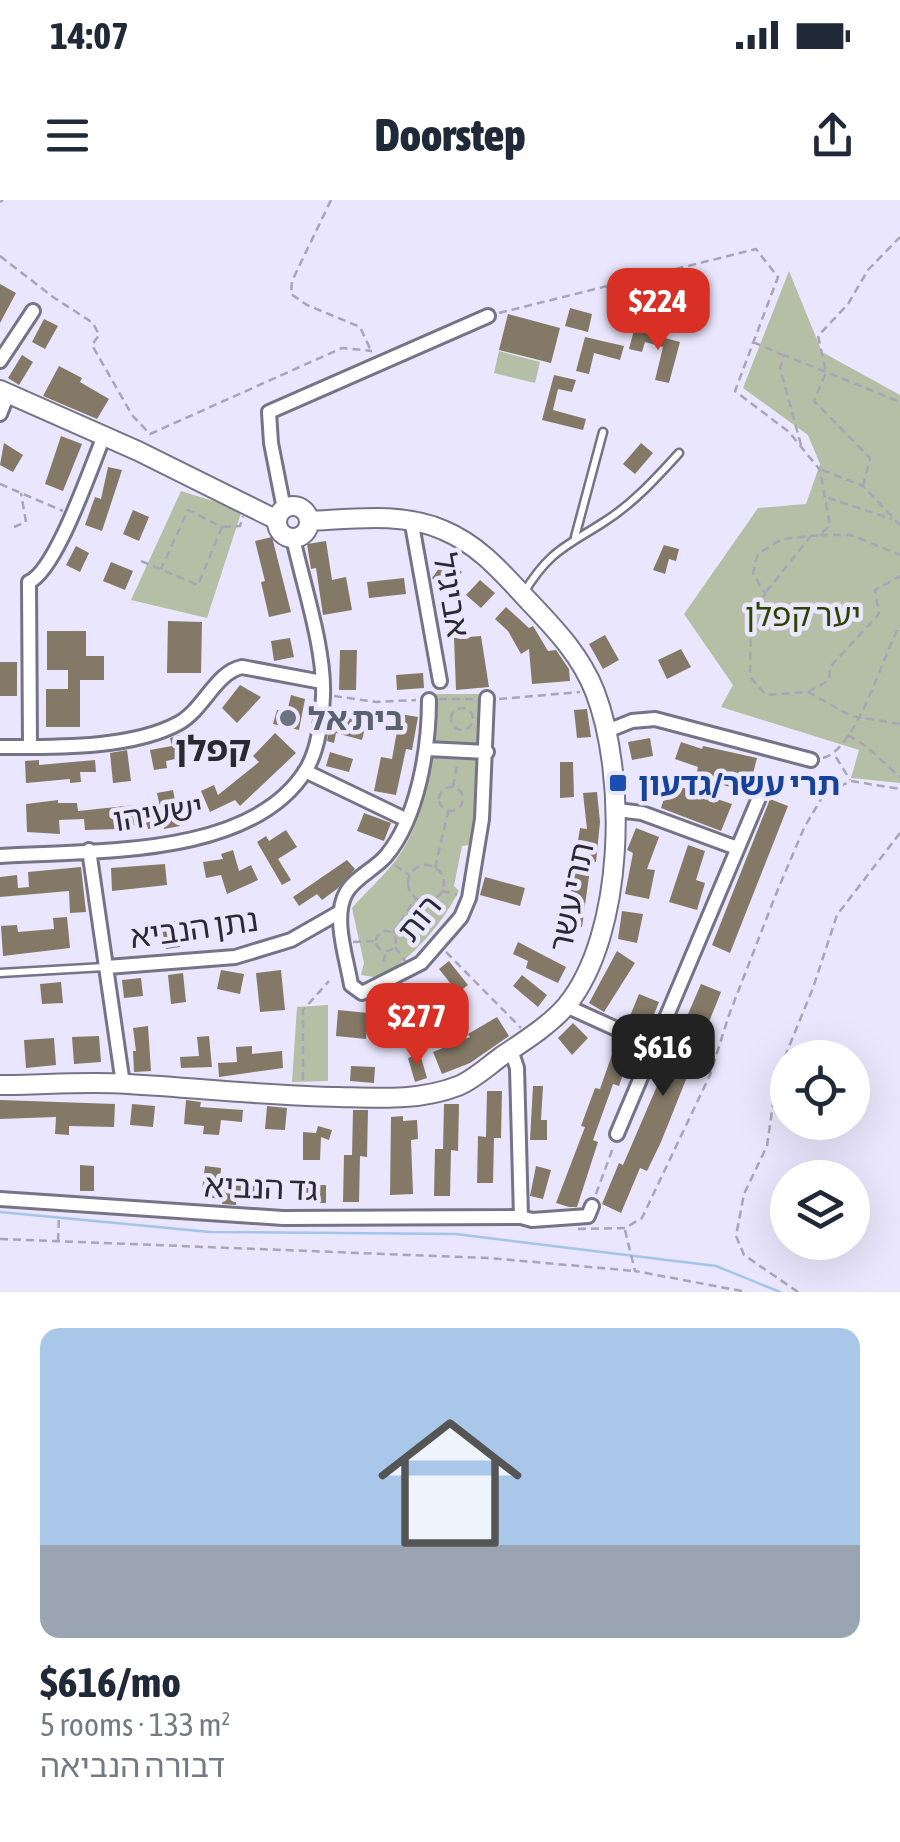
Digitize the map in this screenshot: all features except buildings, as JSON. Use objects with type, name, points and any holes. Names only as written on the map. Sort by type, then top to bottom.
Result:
[{"type":"street","points":[[0,361],[33,311]]},
{"type":"street","points":[[0,414],[4,392],[246,505],[280,514],[300,507],[309,520],[304,534],[293,538],[280,531],[280,514],[269,412],[373,357],[488,316]]},
{"type":"street","points":[[30,747],[30,582],[46,570],[104,436]]},
{"type":"street","name":"תרי עשר","points":[[0,1085],[124,1084],[405,1099],[460,1085],[530,1037],[566,1006],[584,976],[599,938],[612,878],[617,810],[608,730],[594,690],[568,642],[486,555],[445,530],[410,519],[309,520]]},
{"type":"street","name":"אביגיל","points":[[410,519],[440,681]]},
{"type":"street","points":[[293,538],[320,656],[322,688],[318,732],[306,771],[408,820]]},
{"type":"street","points":[[0,747],[109,742],[154,734],[195,712],[231,669],[242,668],[322,688]]},
{"type":"street","name":"רות","points":[[340,912],[351,985],[362,994],[420,963],[461,917],[482,819],[487,698]]},
{"type":"street","points":[[340,912],[346,890],[385,858],[408,820],[427,749],[429,700]]},
{"type":"street","points":[[608,730],[632,721],[655,719],[811,760]]},
{"type":"street","points":[[427,749],[487,752]]},
{"type":"street","name":"ישעיהו","points":[[0,856],[179,844],[233,828],[284,794],[306,771]]},
{"type":"street","points":[[618,1134],[764,786]]},
{"type":"street","points":[[617,810],[642,813],[737,848]]},
{"type":"street","points":[[89,850],[124,1084]]},
{"type":"street","name":"נתן הנביא","points":[[106,967],[235,957],[291,940],[340,912]]},
{"type":"street","points":[[566,1006],[654,1046]]},
{"type":"street","points":[[511,1050],[517,1068],[521,1216]]},
{"type":"street","name":"גד הנביא","points":[[0,1199],[283,1218],[521,1216],[532,1220],[588,1216],[592,1206]]},
{"type":"lane","points":[[575,538],[602,432]]},
{"type":"lane","points":[[523,594],[540,566],[646,491],[679,452]]},
{"type":"lane","points":[[0,973],[106,967]]},
{"type":"path","points":[[331,200],[292,281],[291,294],[307,306],[360,327],[373,357]]},
{"type":"path","points":[[863,486],[870,458],[814,400],[826,372],[818,336],[848,304],[868,270],[900,237]]},
{"type":"path","points":[[488,316],[756,249],[778,277],[735,391],[790,432],[820,470],[830,525],[820,535]]},
{"type":"path","points":[[0,256],[94,323],[99,335],[92,345],[132,415],[150,434],[342,348],[373,357]]},
{"type":"path","points":[[753,342],[900,402]]},
{"type":"path","points":[[784,356],[780,368],[801,447]]},
{"type":"path","points":[[820,470],[863,486],[900,525]]},
{"type":"path","points":[[0,484],[71,514]]},
{"type":"path","points":[[14,527],[26,522],[21,493]]},
{"type":"path","points":[[827,497],[896,520]]},
{"type":"path","points":[[161,570],[188,510],[222,527],[240,526],[246,505]]},
{"type":"path","points":[[141,561],[198,585],[222,527]]},
{"type":"path","points":[[812,535],[758,604],[752,626],[750,677],[766,695],[808,692],[828,680],[830,667],[879,614],[875,590],[900,576]]},
{"type":"path","points":[[765,594],[753,573],[758,554],[782,540],[852,535],[900,555]]},
{"type":"path","points":[[828,757],[835,754],[860,718],[900,625]]},
{"type":"path","points":[[322,688],[376,702],[512,700],[594,690]]},
{"type":"path","points":[[808,692],[851,716],[900,724]]},
{"type":"path","points":[[462,699],[462,707]]},
{"type":"path","points":[[462,707],[470,710],[473,721],[469,728],[460,730],[454,728],[450,718],[453,711],[462,707]]},
{"type":"path","points":[[846,734],[900,776]]},
{"type":"path","points":[[453,787],[460,750]]},
{"type":"path","points":[[835,754],[851,781]]},
{"type":"path","points":[[635,1271],[625,1228],[642,1218],[693,1114],[804,828],[824,794],[851,781],[900,789]]},
{"type":"path","points":[[453,787],[461,792],[463,800],[456,810],[449,811],[442,807],[439,796],[444,789],[453,787]]},
{"type":"path","points":[[435,868],[449,811]]},
{"type":"path","points":[[798,1292],[744,1256],[736,1236],[744,1194],[766,1146],[777,1076],[813,988],[837,915],[866,872],[900,834]]},
{"type":"path","points":[[385,858],[410,876]]},
{"type":"path","points":[[418,867],[435,868],[443,876],[442,891],[432,900],[416,898],[409,887],[410,876],[418,867]]},
{"type":"path","points":[[442,891],[468,898]]},
{"type":"path","points":[[411,968],[394,946],[392,934],[416,898]]},
{"type":"path","points":[[376,941],[383,932],[392,934]]},
{"type":"path","points":[[344,942],[376,941]]},
{"type":"path","points":[[376,941],[386,951]]},
{"type":"path","points":[[438,944],[530,1037]]},
{"type":"path","points":[[384,962],[386,951],[394,946]]},
{"type":"path","points":[[303,1096],[303,1010],[329,981]]},
{"type":"path","points":[[592,1206],[618,1134]]},
{"type":"path","points":[[58,1241],[60,1204]]},
{"type":"path","points":[[0,1239],[489,1258],[635,1271],[747,1292]]},
{"type":"green space","name":"יער קפלן","points":[[789,271],[822,352],[900,395],[900,783],[851,778],[859,750],[721,707],[733,685],[684,614],[758,508],[806,504],[820,464],[808,435],[743,388]]},
{"type":"green space","points":[[499,351],[540,362],[535,383],[494,373]]},
{"type":"green space","points":[[181,491],[242,510],[207,618],[131,600]]},
{"type":"green space","points":[[433,694],[484,694],[481,772],[469,845],[462,846],[454,886],[459,891],[435,929],[404,960],[380,978],[361,975],[364,963],[352,908],[395,861],[416,823],[426,781]]},
{"type":"green space","points":[[328,1005],[328,1081],[292,1082],[297,1007]]},
{"type":"waterway","points":[[0,1212],[210,1232],[456,1234],[716,1266],[780,1292]]},
{"type":"place","name":"בית אל","points":[[288,718]]},
{"type":"place","name":"תרי עשר/גדעון","points":[[618,783]]},
{"type":"district","name":"קפלן","points":[[213,748]]}]
